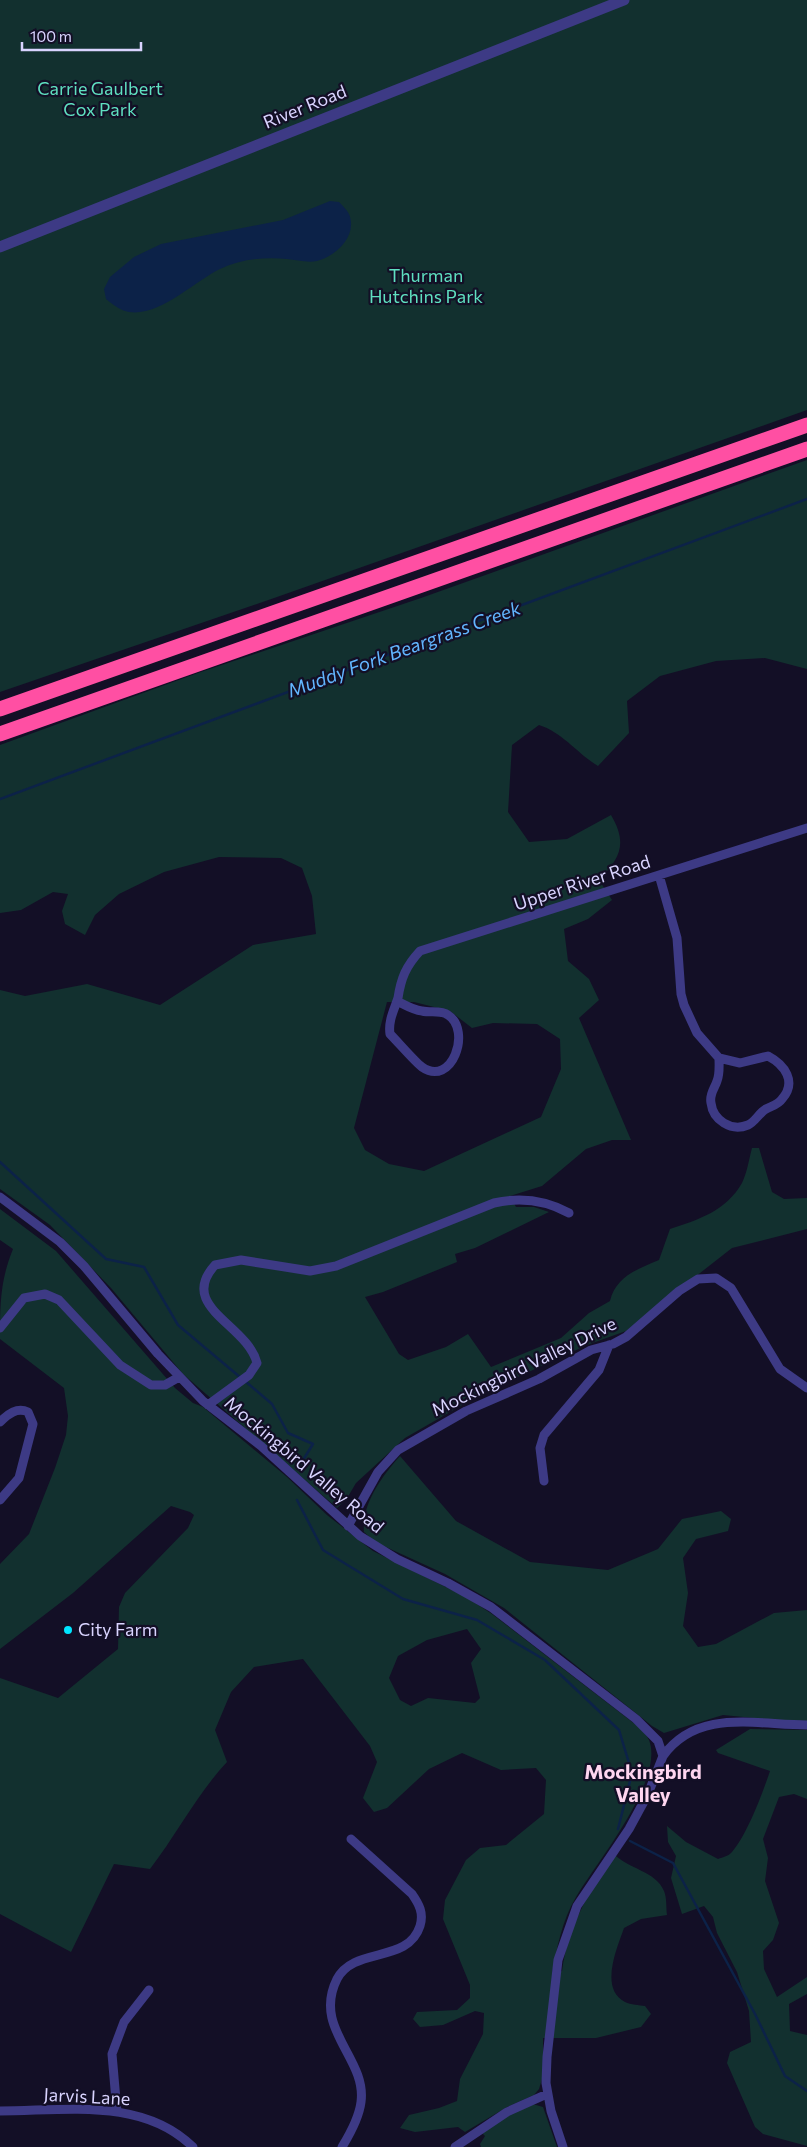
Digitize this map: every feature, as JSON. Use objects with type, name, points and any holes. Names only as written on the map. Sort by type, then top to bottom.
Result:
[{"type":"highway","points":[[0,709],[807,425]]},
{"type":"highway","points":[[0,734],[807,449]]},
{"type":"street","name":"River Road","points":[[0,247],[624,0]]},
{"type":"street","name":"Upper River Road","points":[[397,1001],[422,1012],[442,1012],[454,1021],[457,1028],[457,1048],[450,1065],[434,1071],[423,1068],[390,1034],[389,1027],[401,980],[407,965],[420,951],[807,828]]},
{"type":"street","points":[[659,875],[677,938],[681,994],[697,1033],[719,1058],[740,1063],[768,1056],[781,1062],[788,1075],[788,1090],[782,1100],[765,1109],[749,1125],[727,1125],[716,1116],[710,1100],[717,1081],[719,1058]]},
{"type":"street","name":"Mockingbird Valley Road","points":[[0,1197],[60,1242],[179,1377],[208,1405],[261,1446],[348,1526],[377,1548],[472,1596],[517,1626],[636,1719],[658,1741],[663,1756]]},
{"type":"street","points":[[208,1405],[244,1378],[254,1369],[257,1363],[251,1348],[207,1302],[203,1281],[215,1265],[222,1262],[241,1260],[310,1271],[336,1266],[494,1204],[514,1199],[540,1202],[569,1213]]},
{"type":"street","name":"Mockingbird Valley Drive","points":[[348,1526],[378,1472],[390,1457],[405,1445],[481,1404],[538,1379],[591,1350],[610,1345],[638,1328],[688,1284],[698,1280],[716,1278],[731,1288],[780,1369],[807,1388]]},
{"type":"street","points":[[0,1328],[24,1298],[45,1294],[59,1300],[120,1365],[151,1385],[165,1385],[179,1377]]},
{"type":"street","points":[[544,1481],[541,1441],[549,1428],[599,1370],[610,1345]]},
{"type":"street","points":[[0,1422],[15,1411],[20,1410],[28,1412],[33,1421],[19,1478],[0,1500]]},
{"type":"street","points":[[563,2147],[550,2111],[547,2094],[547,2057],[558,1960],[563,1941],[581,1899],[638,1815],[663,1756],[672,1744],[691,1730],[720,1723],[807,1725]]},
{"type":"street","points":[[342,2147],[353,2126],[362,2098],[356,2073],[331,2018],[330,2003],[333,1989],[338,1977],[352,1964],[401,1948],[409,1943],[419,1931],[422,1917],[419,1903],[412,1894],[351,1839]]},
{"type":"street","points":[[117,2112],[112,2054],[124,2022],[149,1990]]},
{"type":"street","points":[[455,2147],[507,2112],[547,2094]]},
{"type":"street","name":"Jarvis Lane","points":[[0,2111],[117,2112],[151,2120],[171,2129],[194,2147]]},
{"type":"green space","name":"Thurman Hutchins Park","points":[[0,0],[807,0],[807,410],[277,597],[0,692]]},
{"type":"green space","points":[[807,460],[807,669],[765,658],[716,661],[660,676],[627,701],[629,733],[598,766],[563,738],[539,725],[512,745],[508,812],[529,842],[567,839],[611,815],[619,834],[620,843],[617,857],[599,880],[612,900],[588,919],[564,929],[568,961],[589,979],[599,1000],[579,1018],[631,1140],[612,1140],[586,1149],[542,1186],[510,1196],[516,1207],[534,1207],[549,1212],[475,1248],[455,1254],[457,1262],[383,1292],[365,1297],[399,1354],[408,1360],[446,1347],[468,1334],[491,1367],[561,1338],[589,1313],[610,1301],[617,1285],[629,1274],[659,1260],[670,1229],[701,1218],[728,1201],[742,1183],[752,1148],[759,1148],[772,1192],[784,1199],[807,1198],[807,1229],[732,1248],[626,1331],[587,1345],[483,1393],[405,1438],[356,1483],[346,1500],[337,1508],[183,1374],[111,1288],[50,1225],[0,1189],[0,990],[25,996],[87,984],[160,1005],[253,945],[316,934],[312,896],[302,868],[281,858],[219,857],[164,872],[119,894],[95,915],[85,935],[65,924],[62,911],[68,894],[53,892],[21,910],[0,913],[0,745],[198,673],[421,598]],"holes":[[[387,1002],[414,1002],[450,1011],[472,1028],[493,1023],[537,1024],[560,1039],[561,1069],[541,1117],[424,1171],[389,1164],[365,1150],[354,1128]]]},
{"type":"green space","points":[[0,1209],[56,1251],[175,1388],[193,1403],[203,1407],[287,1477],[327,1515],[373,1551],[466,1597],[492,1614],[644,1732],[649,1740],[651,1757],[647,1777],[626,1821],[571,1906],[561,1934],[552,1974],[562,1971],[574,1924],[596,1882],[614,1854],[655,1879],[660,1884],[666,1897],[667,1915],[641,1919],[624,1928],[614,1957],[611,1978],[617,1996],[627,2003],[645,2006],[651,2014],[641,2027],[596,2038],[543,2038],[543,2076],[539,2089],[534,2095],[507,2107],[465,2132],[458,2127],[415,2132],[400,2128],[409,2115],[439,2108],[457,2101],[460,2079],[483,2034],[484,2013],[475,2011],[443,2025],[420,2027],[413,2019],[417,2012],[457,2010],[470,1998],[470,1985],[443,1919],[445,1900],[466,1860],[480,1848],[506,1845],[544,1814],[546,1780],[536,1768],[501,1770],[462,1753],[429,1769],[387,1808],[374,1812],[363,1798],[377,1762],[370,1746],[303,1659],[254,1667],[231,1692],[215,1730],[227,1762],[206,1787],[150,1869],[114,1864],[71,1952],[0,1914],[0,1678],[58,1698],[118,1649],[119,1607],[125,1593],[188,1528],[194,1515],[171,1506],[73,1593],[0,1649],[0,1564],[29,1534],[66,1435],[68,1416],[64,1388],[0,1339],[0,1315],[5,1272],[13,1249],[0,1240]],"holes":[[[467,1629],[481,1649],[471,1663],[480,1698],[475,1703],[428,1698],[411,1706],[400,1700],[389,1678],[398,1656],[427,1640]]]},
{"type":"green space","points":[[400,1456],[456,1521],[530,1562],[608,1570],[658,1549],[682,1519],[721,1511],[731,1519],[728,1531],[696,1539],[683,1558],[688,1593],[683,1626],[698,1647],[716,1644],[774,1613],[807,1610],[807,1721],[793,1722],[723,1715],[664,1733],[652,1726],[504,1608],[445,1574],[375,1542],[364,1532],[364,1522],[369,1501],[386,1473]]},
{"type":"green space","points":[[750,1729],[807,1730],[807,1799],[794,1794],[779,1797],[763,1839],[768,1858],[765,1881],[779,1923],[773,1940],[763,1951],[764,1969],[777,1997],[807,1977],[807,1994],[789,2004],[790,2031],[807,2035],[807,2146],[763,2134],[755,2127],[727,2063],[730,2052],[751,2042],[749,2011],[737,1972],[717,1933],[713,1917],[704,1906],[682,1914],[671,1878],[676,1856],[668,1842],[667,1826],[686,1842],[718,1859],[731,1853],[738,1845],[759,1801],[770,1771],[718,1753],[716,1750]]},
{"type":"green space","points":[[529,2103],[543,2107],[557,2147],[481,2147],[480,2144],[485,2136],[481,2132]]},
{"type":"water","points":[[330,201],[339,202],[349,214],[351,222],[348,237],[344,244],[331,255],[310,262],[278,258],[236,263],[210,274],[164,304],[140,312],[123,310],[106,299],[104,289],[110,277],[134,257],[161,244],[283,220]]},
{"type":"waterway","name":"Muddy Fork Beargrass Creek","points":[[0,799],[807,499]]},
{"type":"waterway","points":[[0,1162],[106,1259],[144,1267],[178,1325],[241,1378]]},
{"type":"waterway","points":[[245,1381],[272,1404],[288,1433],[313,1444],[303,1460]]},
{"type":"waterway","points":[[297,1500],[323,1550],[403,1599],[477,1620],[545,1660],[619,1730],[632,1773],[618,1829]]},
{"type":"waterway","points":[[630,1841],[673,1863],[755,2014],[785,2076],[807,2091]]},
{"type":"place","name":"City Farm","points":[[68,1630]]},
{"type":"district","name":"Mockingbird Valley","points":[[643,1784]]},
{"type":"park label","name":"Carrie Gaulbert Cox Park","points":[[100,99]]}]
